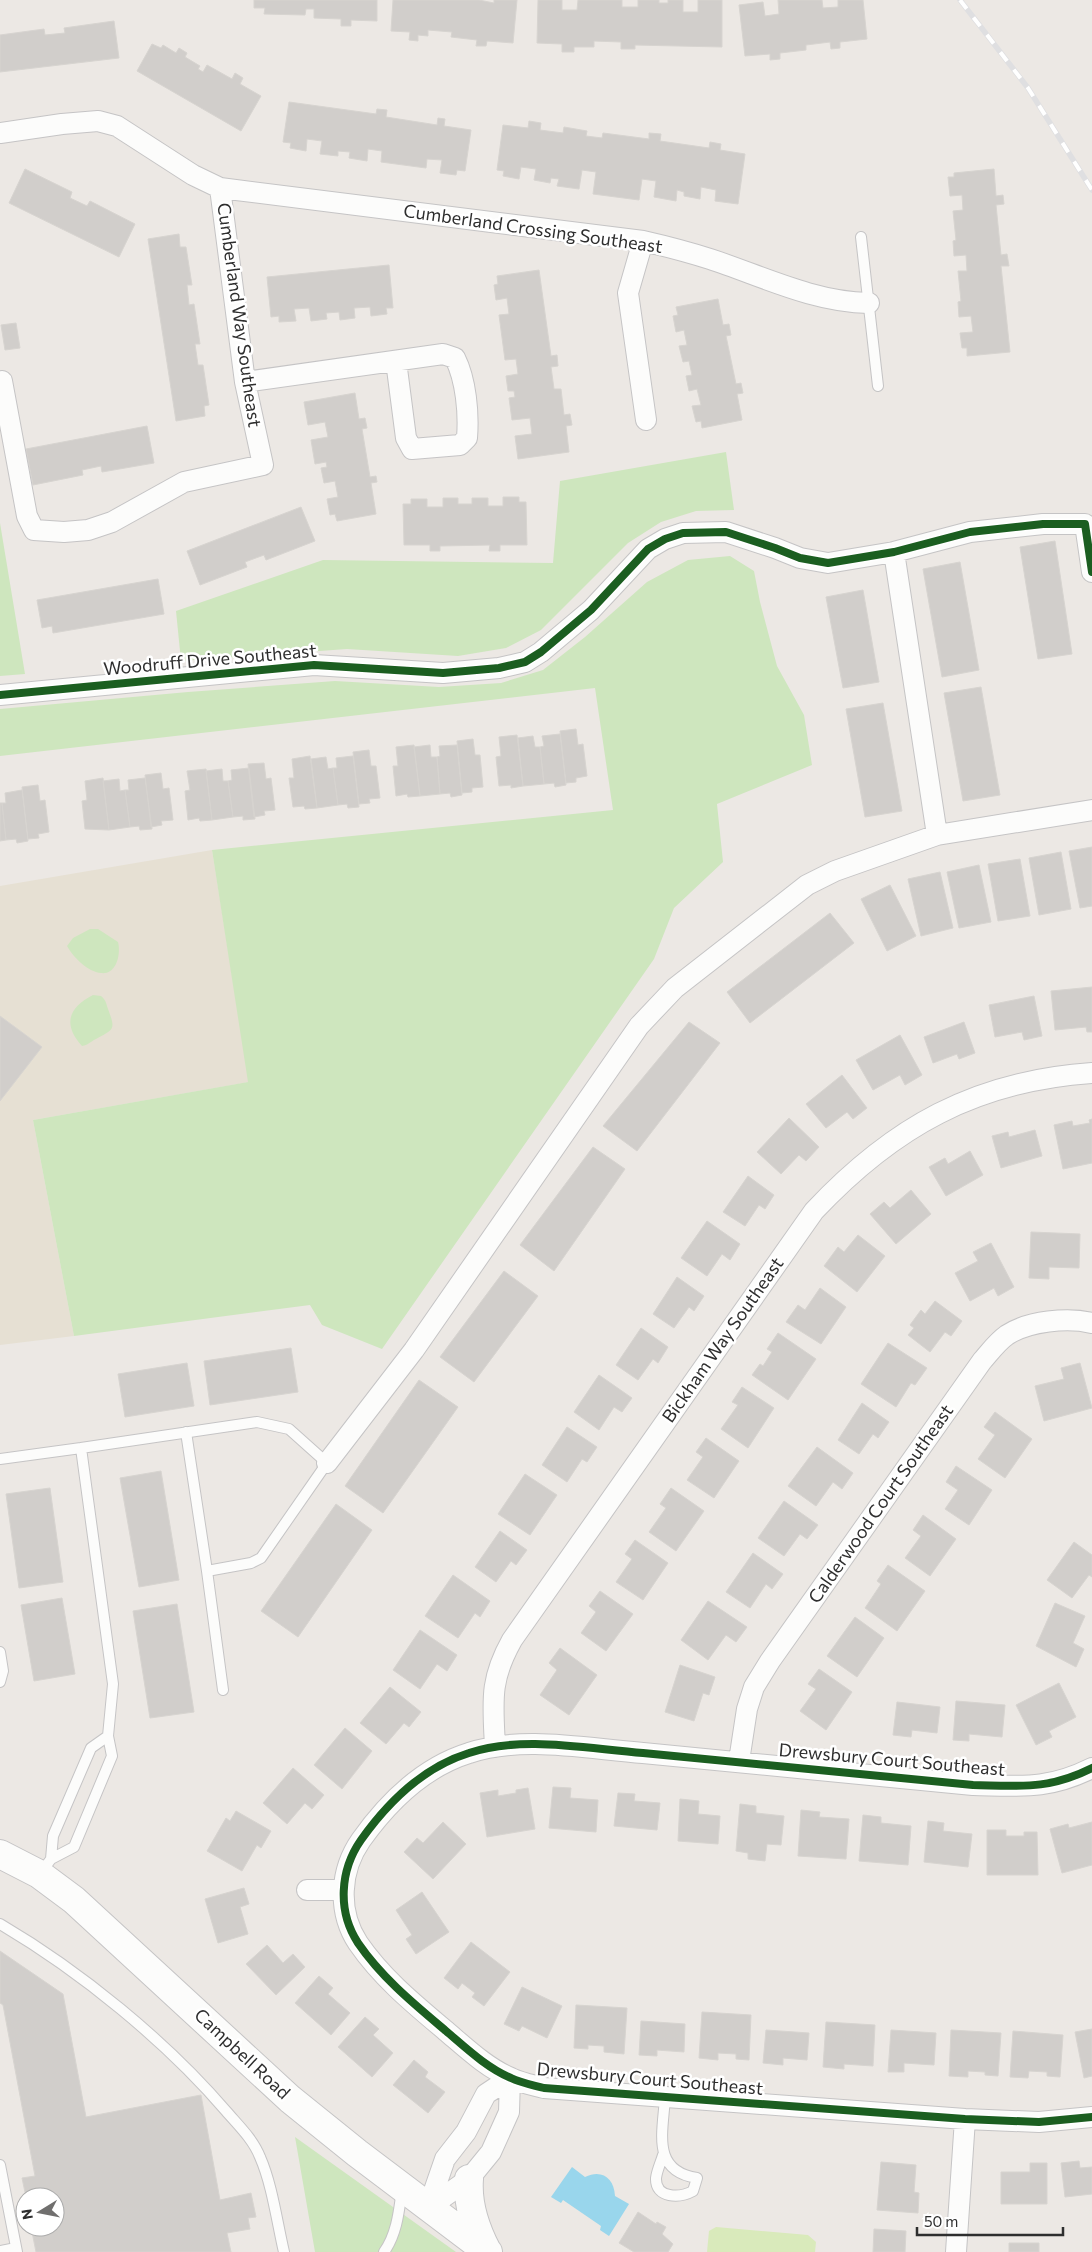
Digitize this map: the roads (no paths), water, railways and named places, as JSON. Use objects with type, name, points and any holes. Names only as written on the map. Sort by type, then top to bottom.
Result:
[{"type":"street","name":"Cumberland Way Southeast","points":[[0,133],[98,121],[117,126],[194,175],[220,188],[245,382],[263,465],[184,482],[112,522],[88,530],[50,532],[34,530],[27,516],[2,382]]},
{"type":"street","name":"Cumberland Crossing Southeast","points":[[220,188],[643,241],[710,259],[767,281],[794,289],[847,303],[869,303]]},
{"type":"street","points":[[643,241],[628,293],[646,420]]},
{"type":"street","points":[[245,382],[443,354],[455,358],[460,369],[468,426],[467,438],[460,445],[412,450],[406,438],[396,361]]},
{"type":"street","name":"Woodruff Drive Southeast","points":[[0,695],[314,664],[443,673],[499,668],[525,662],[552,644],[591,610],[648,550],[665,539],[683,533],[726,532],[800,558],[828,563],[894,552],[970,532],[1043,524],[1085,524],[1092,572]]},
{"type":"street","points":[[894,552],[937,835]]},
{"type":"street","points":[[327,1462],[414,1350],[634,1034],[656,1006],[675,988],[807,885],[868,858],[937,835],[1092,810]]},
{"type":"street","name":"Bickham Way Southeast","points":[[495,1747],[493,1690],[501,1659],[512,1640],[814,1211],[856,1170],[888,1143],[948,1109],[1004,1087],[1047,1077],[1092,1073]]},
{"type":"street","name":"Calderwood Court Southeast","points":[[739,1762],[747,1709],[754,1687],[982,1360],[1008,1334],[1023,1328],[1067,1319],[1092,1323]]},
{"type":"street","name":"Drewsbury Court Southeast","points":[[1092,1768],[1061,1782],[1033,1786],[1004,1786],[963,1784],[532,1744],[495,1747],[470,1752],[450,1760],[421,1778],[396,1798],[360,1842],[347,1865],[343,1890],[346,1916],[352,1933],[372,1964],[397,1989],[474,2055],[510,2078],[544,2088],[965,2119],[1039,2122],[1092,2118]]},
{"type":"street","name":"Campbell Road","points":[[0,1854],[45,1867],[74,1900],[290,2099],[402,2188],[488,2252]]},
{"type":"street","points":[[307,1890],[343,1890]]},
{"type":"street","points":[[428,2208],[469,2179],[491,2152],[509,2112],[510,2078]]},
{"type":"street","points":[[428,2208],[445,2159],[466,2132],[486,2094],[510,2078]]},
{"type":"street","points":[[956,2252],[965,2119]]},
{"type":"street","points":[[469,2179],[469,2200],[472,2213],[488,2252]]},
{"type":"lane","points":[[861,237],[878,386]]},
{"type":"lane","points":[[0,1459],[257,1422],[289,1428],[327,1462],[260,1558],[250,1563],[207,1571]]},
{"type":"lane","points":[[186,1432],[223,1690]]},
{"type":"lane","points":[[45,1867],[74,1847],[112,1756],[108,1736],[113,1684],[81,1448]]},
{"type":"lane","points":[[0,1652],[3,1671],[0,1682]]},
{"type":"lane","points":[[45,1867],[53,1836],[91,1748],[108,1736]]},
{"type":"lane","points":[[0,1924],[43,1949],[118,2007],[200,2081],[249,2138],[260,2157],[284,2252]]},
{"type":"lane","points":[[663,2155],[668,2164],[677,2171],[686,2176],[697,2178],[693,2191],[683,2196],[667,2195],[660,2189],[656,2178],[663,2155],[665,2098]]},
{"type":"lane","points":[[0,2166],[3,2197],[17,2250],[1,2251]]},
{"type":"lane","points":[[384,2252],[395,2230],[402,2188]]},
{"type":"water","points":[[572,2167],[585,2177],[597,2174],[606,2177],[612,2184],[615,2196],[629,2204],[609,2236],[600,2230],[601,2226],[563,2200],[561,2203],[551,2197]]},
{"type":"railway","points":[[960,0],[1028,88],[1092,190]]}]
